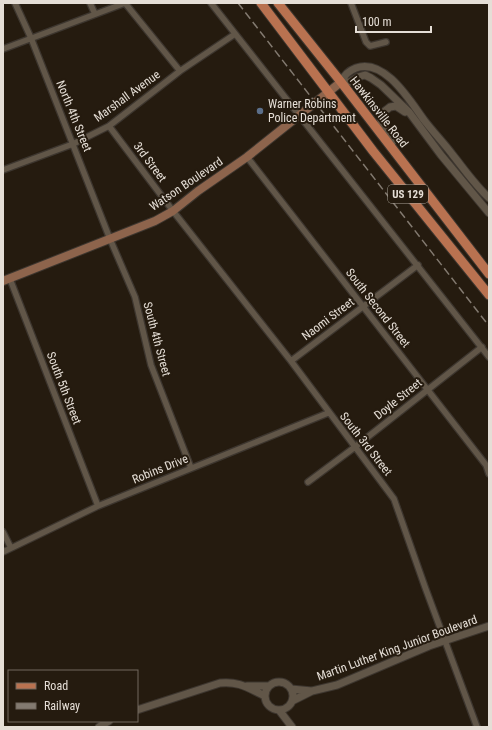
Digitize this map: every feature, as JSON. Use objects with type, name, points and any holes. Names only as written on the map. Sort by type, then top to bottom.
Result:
[{"type":"main road","name":"US 129","points":[[261,3],[378,157],[489,295]]},
{"type":"main road","name":"Hawkinsville Road","points":[[278,3],[489,274]]},
{"type":"main road","name":"Watson Boulevard","points":[[6,280],[155,221],[173,211],[198,191],[247,157],[341,82]]},
{"type":"street","name":"North 4th Street","points":[[15,3],[31,38],[110,239]]},
{"type":"street","points":[[90,3],[95,14]]},
{"type":"street","points":[[3,49],[125,3],[180,71]]},
{"type":"street","points":[[211,3],[489,356]]},
{"type":"street","points":[[351,3],[366,42],[370,46],[386,42]]},
{"type":"street","name":"Marshall Avenue","points":[[3,170],[73,144],[109,126],[180,71],[235,34]]},
{"type":"street","name":"Watson Boulevard","points":[[489,198],[478,187],[424,120],[416,106],[399,86],[382,72],[370,67],[360,67],[344,74],[341,82],[350,82],[365,75],[396,98],[409,112],[440,155],[489,213]]},
{"type":"street","points":[[406,167],[380,121],[381,114],[390,107],[396,106],[419,126]]},
{"type":"street","name":"3rd Street","points":[[109,126],[173,211]]},
{"type":"street","name":"South Second Street","points":[[247,157],[486,465],[489,474]]},
{"type":"street","name":"South 3rd Street","points":[[173,211],[291,361],[328,413],[394,499],[477,727]]},
{"type":"street","name":"South 4th Street","points":[[110,239],[135,297],[151,364],[191,468]]},
{"type":"street","name":"Naomi Street","points":[[291,361],[418,265]]},
{"type":"street","name":"South 5th Street","points":[[6,280],[98,506]]},
{"type":"street","name":"Doyle Street","points":[[308,482],[482,347]]},
{"type":"street","name":"Robins Drive","points":[[3,552],[98,506],[328,413]]},
{"type":"street","points":[[3,532],[11,548]]},
{"type":"street","name":"Martin Luther King Junior Boulevard","points":[[290,704],[312,691],[336,684],[429,646],[489,626]]},
{"type":"street","points":[[138,710],[220,683],[228,682],[247,686],[269,686],[281,682],[288,686],[293,693],[290,704],[292,727],[279,710],[271,707],[265,696],[247,686]]},
{"type":"street","points":[[265,696],[269,686]]},
{"type":"street","name":"Martin Luther King Junior Boulevard","points":[[291,689],[312,691]]},
{"type":"street","points":[[279,710],[290,704]]},
{"type":"railway","points":[[238,3],[489,326]]},
{"type":"place","name":"Warner Robins Police Department","points":[[260,111]]}]
